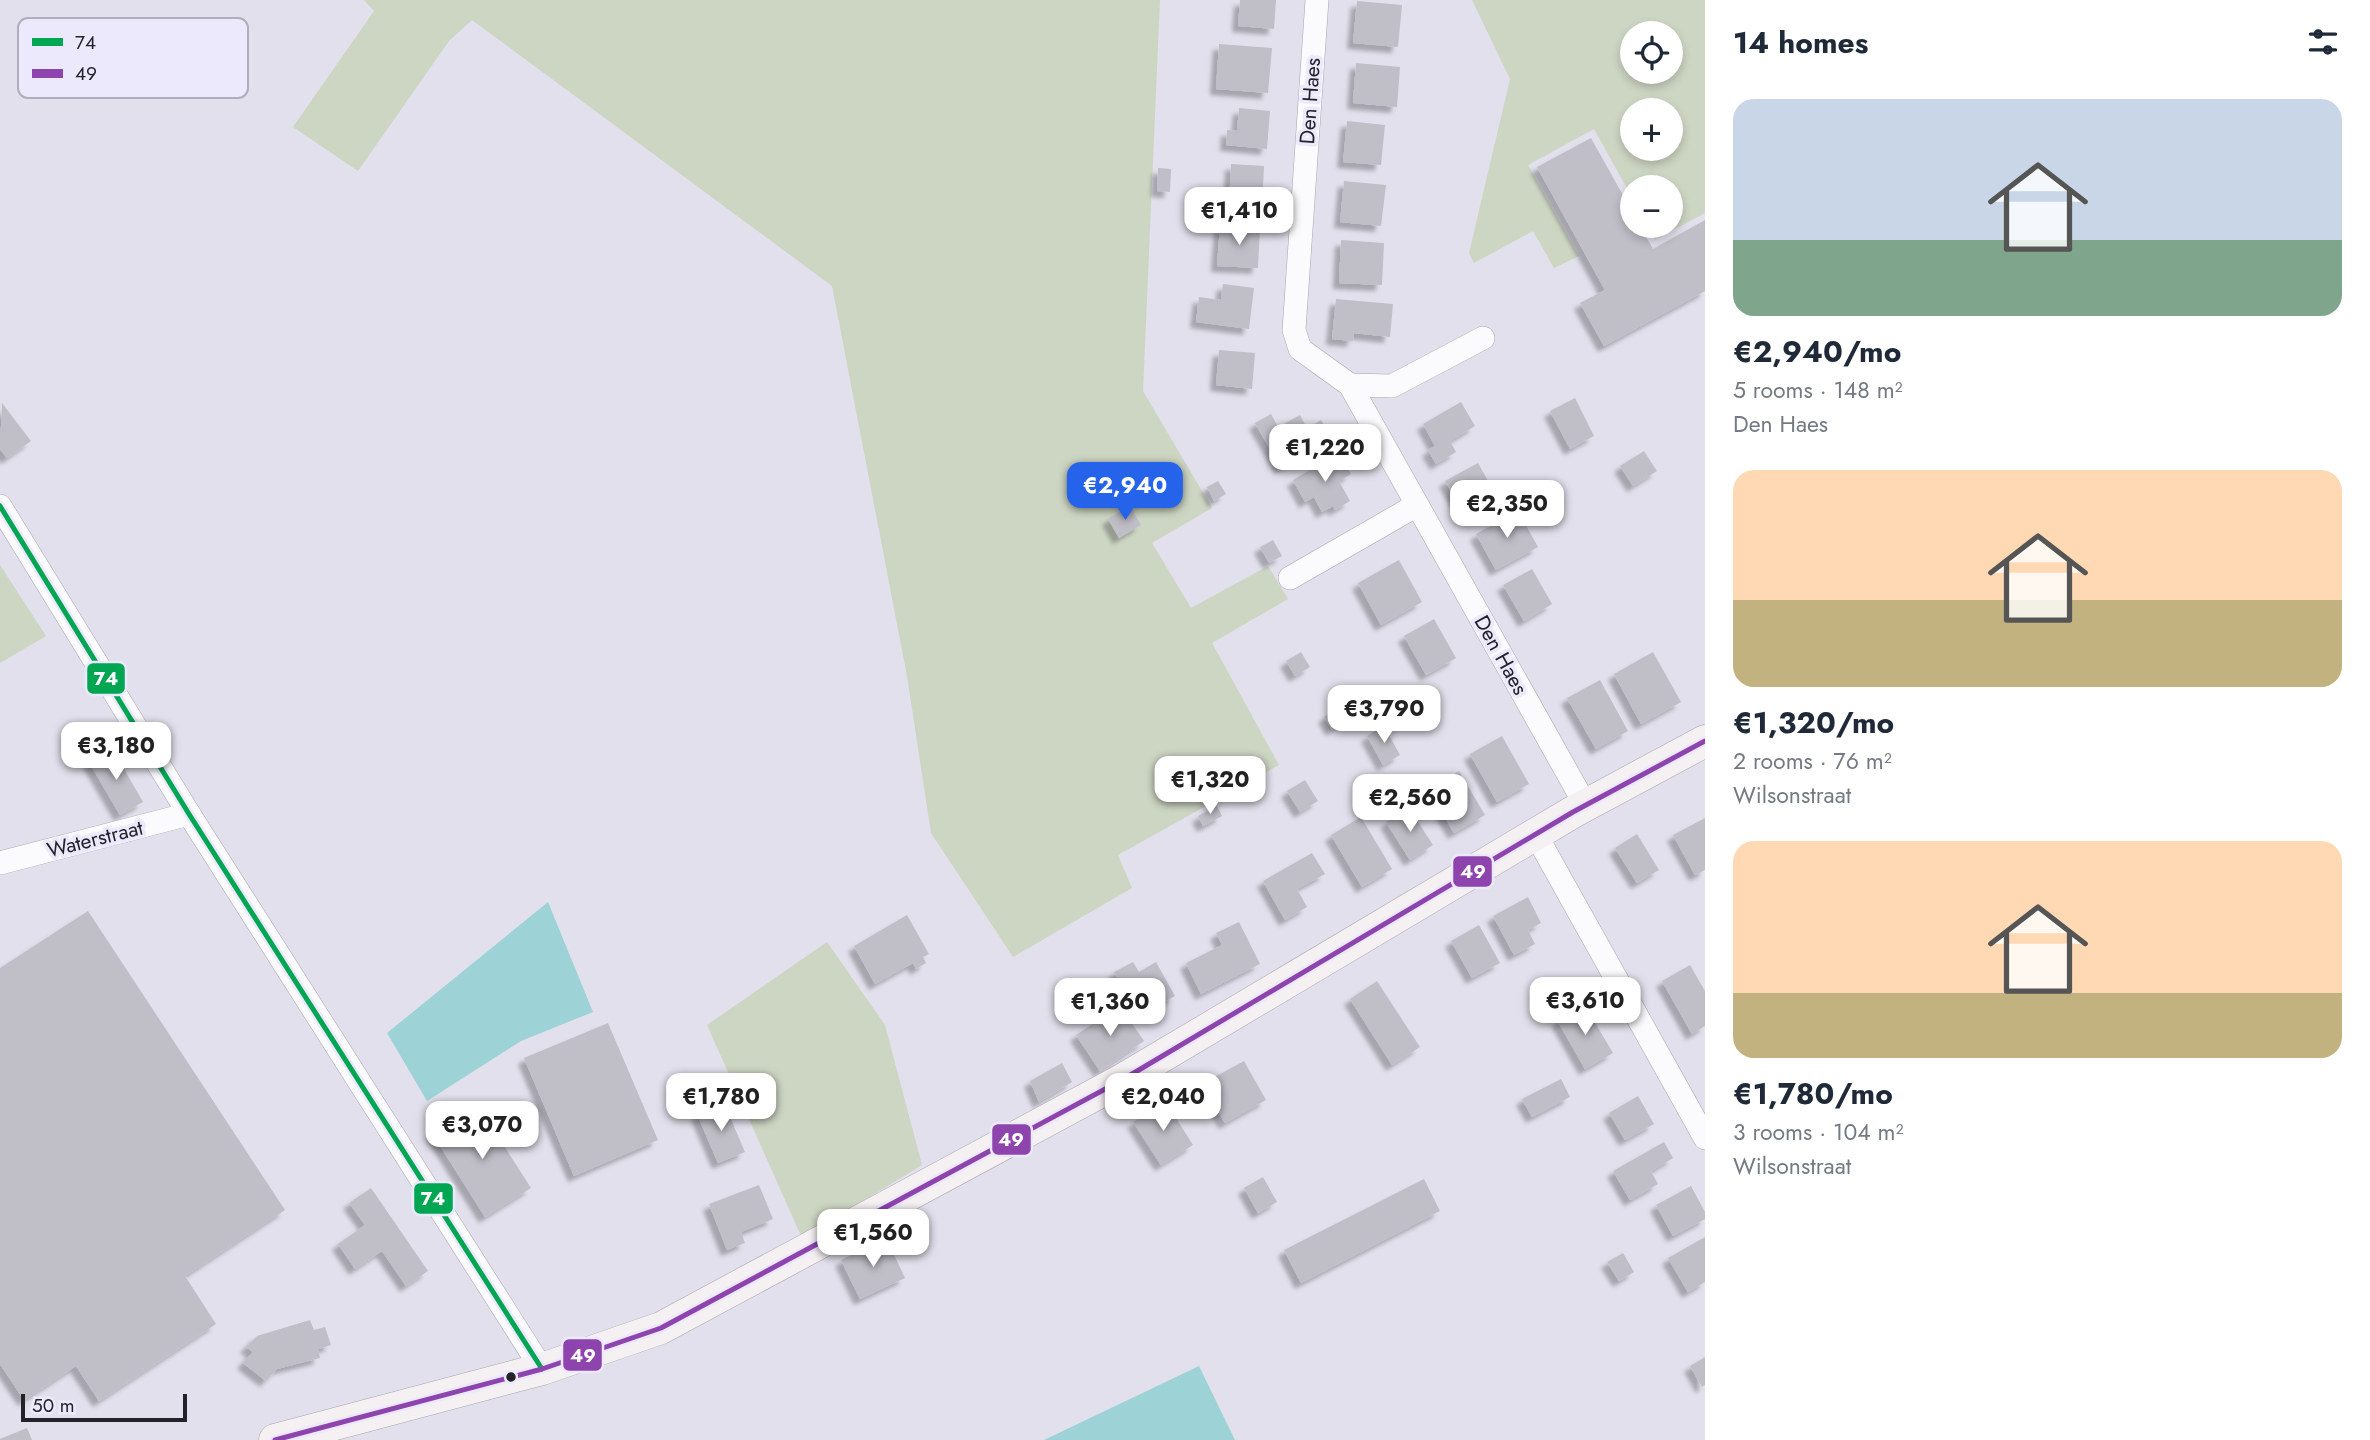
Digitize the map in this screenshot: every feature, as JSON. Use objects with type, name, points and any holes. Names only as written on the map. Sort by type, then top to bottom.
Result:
[{"type":"street","name":"Den Haes","points":[[1317,0],[1294,330],[1300,349],[1350,385],[1586,806]]},
{"type":"street","points":[[1350,385],[1392,386],[1483,338]]},
{"type":"street","points":[[1290,579],[1417,505]]},
{"type":"street","points":[[0,506],[189,814],[541,1369]]},
{"type":"street","points":[[275,1440],[541,1369],[661,1328],[1122,1080],[1536,835],[1705,741]]},
{"type":"street","name":"Waterstraat","points":[[0,863],[189,814]]},
{"type":"street","points":[[1536,835],[1705,1138]]},
{"type":"green space","points":[[364,0],[1160,0],[1143,391],[1212,508],[1152,543],[1191,608],[1268,566],[1288,599],[1212,643],[1279,765],[1118,855],[1132,888],[1013,957],[931,833],[907,676],[832,286],[472,20],[449,41],[358,171],[293,127],[374,11]]},
{"type":"green space","points":[[1472,0],[1705,0],[1705,213],[1683,225],[1683,175],[1620,176],[1594,129],[1528,165],[1579,256],[1554,268],[1533,231],[1474,263],[1469,253],[1510,79]]},
{"type":"green space","points":[[0,565],[46,636],[0,663]]},
{"type":"green space","points":[[827,942],[885,1025],[922,1165],[802,1238],[707,1025]]},
{"type":"water","points":[[548,902],[593,1012],[521,1041],[427,1101],[387,1033]]},
{"type":"water","points":[[1199,1366],[1235,1440],[1044,1440]]},
{"type":"building","points":[[1240,0],[1276,0],[1274,29],[1238,26]]},
{"type":"building","points":[[1357,1],[1402,5],[1398,47],[1353,43]]},
{"type":"building","points":[[1219,44],[1272,48],[1268,93],[1216,89]]},
{"type":"building","points":[[1356,63],[1400,67],[1397,107],[1353,103]]},
{"type":"building","points":[[1239,108],[1270,111],[1267,149],[1226,145],[1227,130],[1237,131]]},
{"type":"building","points":[[1347,121],[1385,125],[1381,165],[1343,162]]},
{"type":"building","points":[[1591,138],[1620,190],[1620,238],[1647,238],[1653,249],[1673,238],[1683,238],[1683,232],[1705,220],[1705,291],[1604,346],[1580,303],[1605,290],[1537,167]]},
{"type":"building","points":[[1231,164],[1264,166],[1262,208],[1229,206]]},
{"type":"building","points":[[1158,168],[1171,169],[1170,192],[1157,191]]},
{"type":"building","points":[[1344,181],[1386,185],[1381,226],[1340,222]]},
{"type":"building","points":[[1220,226],[1260,228],[1258,268],[1217,266]]},
{"type":"building","points":[[1341,240],[1384,243],[1382,285],[1339,283]]},
{"type":"building","points":[[1223,284],[1254,288],[1249,329],[1196,322],[1199,297],[1221,300]]},
{"type":"building","points":[[1336,299],[1393,304],[1390,337],[1354,333],[1353,341],[1332,339]]},
{"type":"building","points":[[1219,350],[1255,353],[1252,389],[1216,385]]},
{"type":"building","points":[[1575,398],[1594,436],[1570,449],[1550,411]]},
{"type":"building","points":[[1461,402],[1475,426],[1450,441],[1456,452],[1436,464],[1428,450],[1435,446],[1423,424]]},
{"type":"building","points":[[2,403],[31,441],[7,458],[0,449]]},
{"type":"building","points":[[1271,414],[1278,427],[1300,415],[1307,428],[1321,420],[1332,439],[1281,468],[1255,423]]},
{"type":"building","points":[[1644,451],[1657,471],[1633,486],[1620,466]]},
{"type":"building","points":[[1339,453],[1351,474],[1339,481],[1350,501],[1335,510],[1333,506],[1322,512],[1314,497],[1305,502],[1293,480]]},
{"type":"building","points":[[1478,463],[1498,499],[1466,517],[1445,481]]},
{"type":"building","points":[[1218,481],[1226,494],[1214,501],[1207,487]]},
{"type":"building","points":[[1130,506],[1141,525],[1119,538],[1108,519]]},
{"type":"building","points":[[1518,511],[1538,547],[1496,570],[1476,534]]},
{"type":"building","points":[[1273,540],[1282,556],[1269,563],[1260,547]]},
{"type":"building","points":[[1399,560],[1422,602],[1381,625],[1358,583]]},
{"type":"building","points":[[1532,569],[1552,604],[1524,621],[1503,585]]},
{"type":"building","points":[[1434,619],[1456,658],[1426,675],[1404,636]]},
{"type":"building","points":[[1301,652],[1310,667],[1295,676],[1286,661]]},
{"type":"building","points":[[1653,652],[1681,702],[1641,724],[1614,674]]},
{"type":"building","points":[[1600,680],[1628,731],[1596,749],[1567,698]]},
{"type":"building","points":[[1339,707],[1347,720],[1332,730],[1324,717]]},
{"type":"building","points":[[1384,726],[1400,755],[1383,765],[1367,736]]},
{"type":"building","points":[[1502,736],[1529,784],[1497,802],[1470,754]]},
{"type":"building","points":[[112,748],[143,802],[120,815],[89,762]]},
{"type":"building","points":[[1459,771],[1485,815],[1454,833],[1428,789]]},
{"type":"building","points":[[1305,780],[1318,801],[1300,812],[1287,791]]},
{"type":"building","points":[[1217,806],[1222,816],[1203,826],[1198,816]]},
{"type":"building","points":[[1409,808],[1433,845],[1410,860],[1386,822]]},
{"type":"building","points":[[1361,817],[1392,869],[1362,887],[1331,835]]},
{"type":"building","points":[[1705,818],[1705,870],[1695,875],[1673,835]]},
{"type":"building","points":[[1637,834],[1659,870],[1637,883],[1615,848]]},
{"type":"building","points":[[1312,853],[1325,874],[1297,889],[1307,907],[1285,920],[1263,881]]},
{"type":"building","points":[[1528,897],[1541,923],[1528,930],[1535,944],[1514,955],[1493,916]]},
{"type":"building","points":[[88,911],[285,1210],[185,1276],[216,1324],[99,1401],[76,1366],[24,1400],[0,1364],[0,968]]},
{"type":"building","points":[[907,915],[929,954],[923,957],[926,963],[916,969],[913,963],[875,984],[854,946]]},
{"type":"building","points":[[1239,922],[1260,964],[1201,994],[1186,963],[1222,945],[1216,933]]},
{"type":"building","points":[[1479,925],[1500,963],[1472,978],[1451,941]]},
{"type":"building","points":[[1133,962],[1139,972],[1156,962],[1175,996],[1139,1016],[1114,972]]},
{"type":"building","points":[[1690,965],[1705,991],[1705,1026],[1692,1034],[1662,981]]},
{"type":"building","points":[[1377,981],[1420,1047],[1392,1065],[1350,999]]},
{"type":"building","points":[[1584,1004],[1613,1053],[1585,1069],[1557,1020]]},
{"type":"building","points":[[1120,1006],[1144,1041],[1100,1071],[1076,1035]]},
{"type":"building","points":[[608,1023],[658,1140],[574,1176],[524,1058]]},
{"type":"building","points":[[1244,1061],[1266,1100],[1225,1123],[1202,1084]]},
{"type":"building","points":[[1062,1063],[1072,1082],[1039,1102],[1030,1081]]},
{"type":"building","points":[[1561,1079],[1570,1097],[1532,1117],[1522,1099]]},
{"type":"building","points":[[1638,1096],[1654,1124],[1625,1140],[1609,1113]]},
{"type":"building","points":[[1166,1102],[1193,1145],[1161,1165],[1133,1122]]},
{"type":"building","points":[[724,1103],[745,1152],[718,1163],[697,1114]]},
{"type":"building","points":[[478,1105],[531,1188],[485,1217],[432,1133]]},
{"type":"building","points":[[1664,1142],[1673,1158],[1651,1171],[1658,1184],[1630,1200],[1613,1171]]},
{"type":"building","points":[[1263,1177],[1277,1202],[1258,1213],[1244,1188]]},
{"type":"building","points":[[1424,1179],[1440,1211],[1301,1283],[1284,1250]]},
{"type":"building","points":[[759,1185],[773,1219],[741,1232],[745,1243],[727,1250],[709,1204]]},
{"type":"building","points":[[1691,1186],[1705,1212],[1705,1219],[1673,1236],[1656,1205]]},
{"type":"building","points":[[371,1188],[428,1271],[406,1286],[382,1251],[355,1269],[338,1244],[365,1225],[349,1203]]},
{"type":"building","points":[[1705,1237],[1705,1282],[1688,1292],[1668,1258]]},
{"type":"building","points":[[886,1238],[905,1278],[860,1299],[841,1260]]},
{"type":"building","points":[[1623,1253],[1634,1272],[1619,1281],[1607,1262]]},
{"type":"building","points":[[310,1320],[314,1330],[325,1327],[331,1345],[318,1349],[320,1358],[277,1369],[266,1381],[243,1363],[253,1352],[246,1347],[257,1336]]},
{"type":"building","points":[[1705,1357],[1705,1385],[1702,1387],[1690,1366]]},
{"type":"building","points":[[27,1428],[32,1440],[0,1440],[0,1439]]},
{"type":"transit line","name":"74","points":[[0,506],[189,814],[542,1369]]},
{"type":"transit line","name":"49","points":[[275,1440],[542,1369],[661,1328],[1122,1080],[1573,812],[1705,741]]}]
